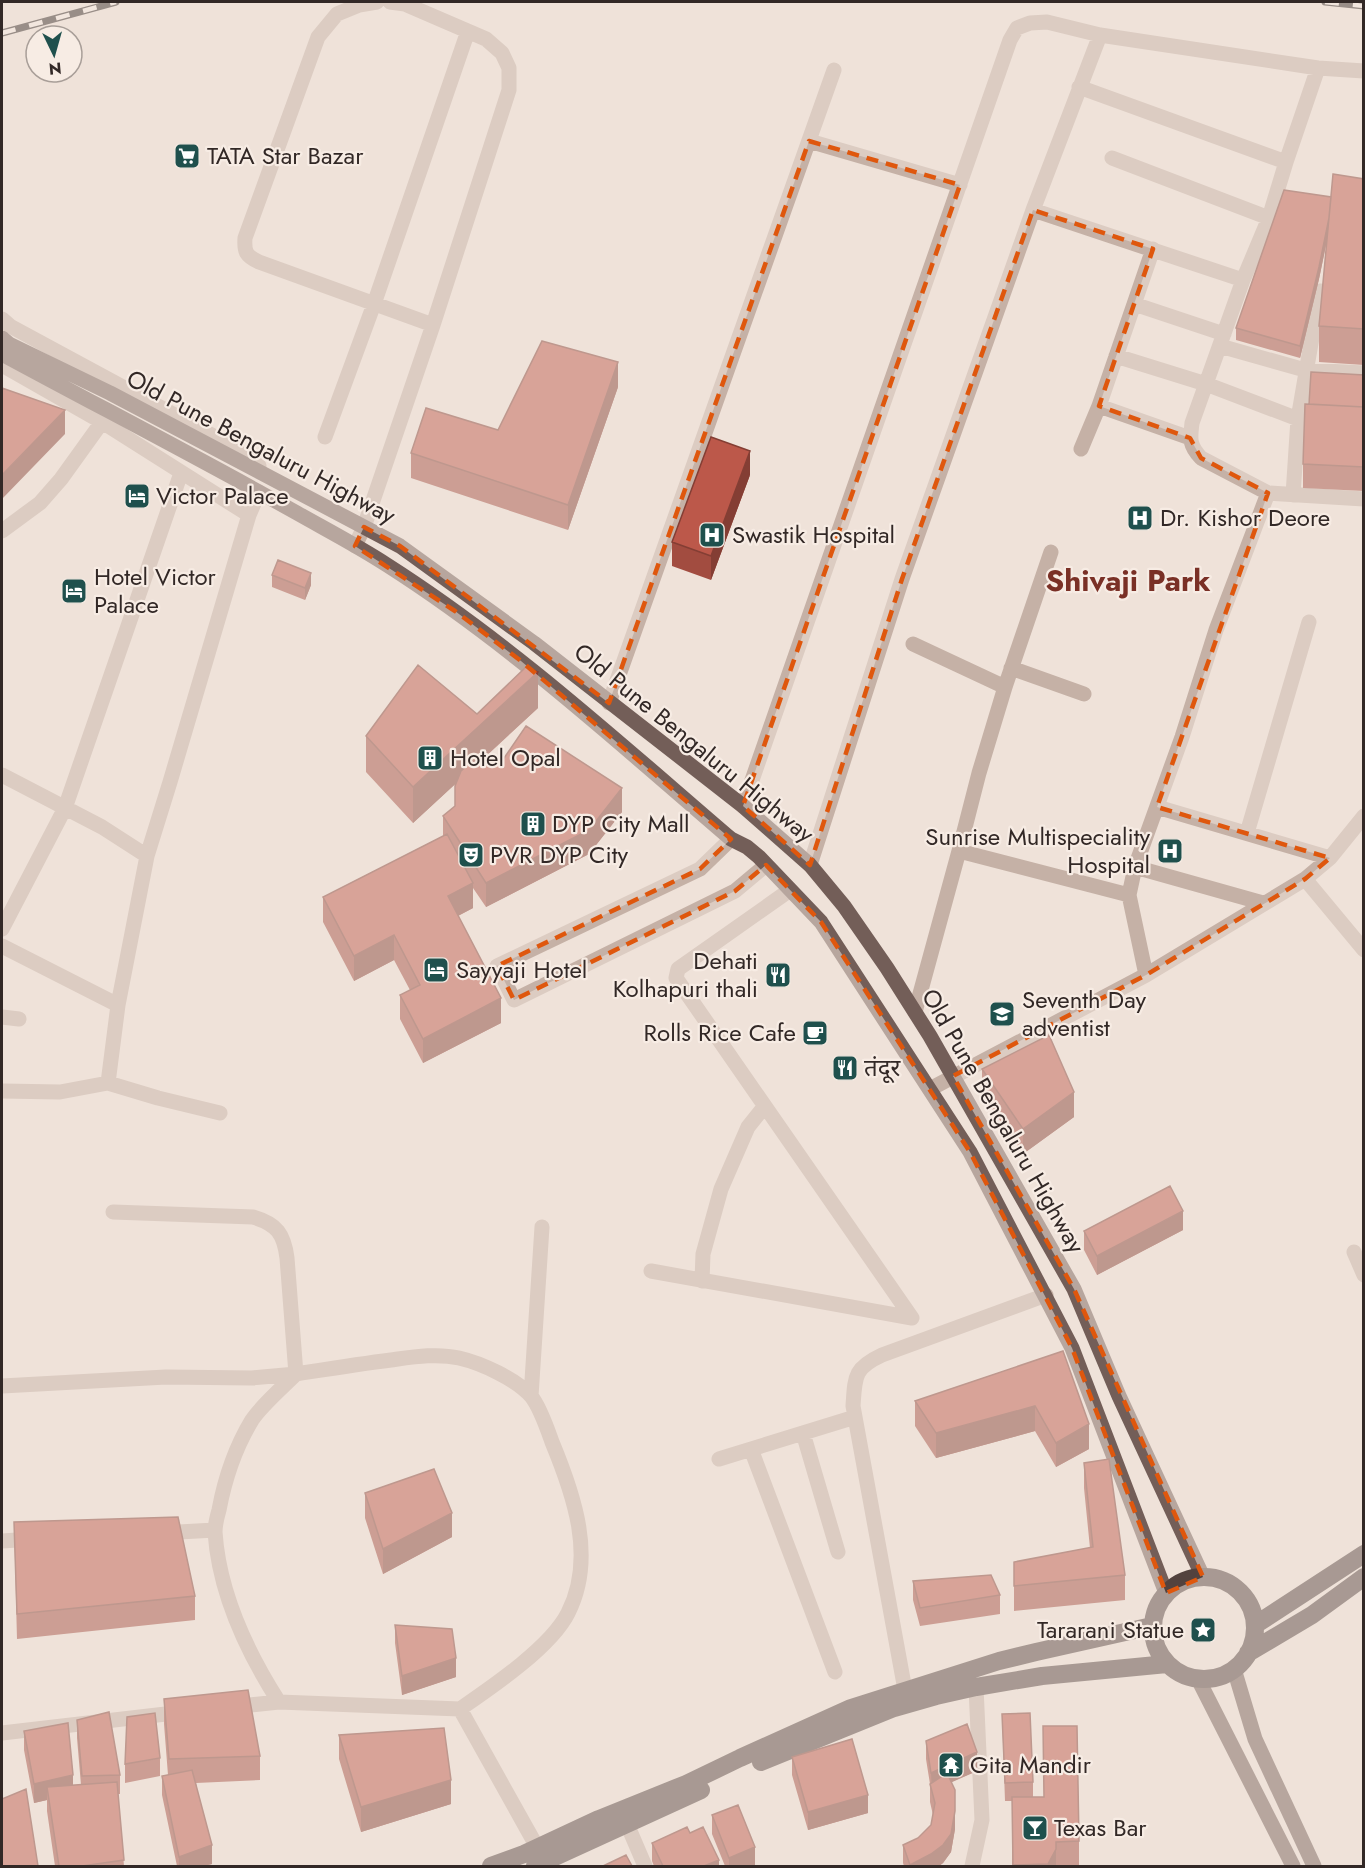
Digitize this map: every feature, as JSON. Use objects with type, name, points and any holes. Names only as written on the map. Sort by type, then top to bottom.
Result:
[{"type":"highway","points":[[1255,1625],[1364,1554]]},
{"type":"highway","points":[[1203,1577],[1224,1581],[1241,1593],[1250,1605],[1255,1625],[1248,1653],[1234,1669],[1223,1675],[1197,1678],[1181,1674],[1167,1664],[1156,1647],[1152,1626],[1154,1614],[1166,1593],[1177,1584],[1203,1577]]},
{"type":"highway","points":[[1248,1653],[1312,1615],[1364,1578]]},
{"type":"highway","points":[[539,1861],[598,1819],[686,1784],[851,1708],[1036,1652],[1152,1626]]},
{"type":"highway","points":[[491,1866],[539,1861],[627,1824],[769,1758],[884,1712],[936,1696],[1042,1676],[1167,1664]]},
{"type":"main road","name":"Old Pune Bengaluru Highway","points":[[2,338],[9,344],[110,393],[400,546],[534,643],[743,807],[810,865],[844,906],[915,1012],[1074,1288],[1119,1396],[1203,1577]]},
{"type":"main road","name":"Old Pune Bengaluru Highway","points":[[2,354],[253,488],[386,564],[439,600],[521,661],[731,839],[747,848],[766,864],[821,922],[970,1152],[1046,1294],[1072,1348],[1166,1593]]},
{"type":"main road","points":[[1234,1669],[1255,1739],[1314,1866]]},
{"type":"main road","points":[[1197,1678],[1293,1866]]},
{"type":"street","points":[[377,2],[359,4],[337,14],[318,37],[245,238],[244,249],[248,257],[259,262],[433,325]]},
{"type":"street","points":[[355,546],[364,527],[433,325],[509,90],[509,68],[502,53],[486,39],[405,4],[390,2]]},
{"type":"street","points":[[743,807],[1010,40],[1017,28],[1030,23],[1047,22],[1100,35],[1318,68],[1364,71]]},
{"type":"street","points":[[324,437],[374,304],[468,31]]},
{"type":"street","points":[[810,865],[902,579],[1033,210],[1100,35]]},
{"type":"street","points":[[1318,68],[1286,162],[1283,192],[1269,218],[1243,280],[1192,423],[1190,438],[1193,449],[1201,458],[1268,493],[1364,499]]},
{"type":"street","points":[[609,703],[834,70]]},
{"type":"street","points":[[1079,87],[1286,162]]},
{"type":"street","points":[[809,141],[960,185]]},
{"type":"street","points":[[1112,158],[1269,218]]},
{"type":"street","points":[[1033,210],[1243,280]]},
{"type":"street","points":[[1081,449],[1099,406],[1153,249]]},
{"type":"street","points":[[1293,495],[1298,419],[1320,291]]},
{"type":"street","points":[[1134,304],[1264,360],[1307,370],[1364,373]]},
{"type":"street","points":[[2,319],[10,326],[221,440],[262,468],[272,479]]},
{"type":"street","points":[[1116,356],[1206,384],[1298,419],[1364,422]]},
{"type":"street","points":[[2,365],[102,422],[249,515]]},
{"type":"street","points":[[1099,406],[1190,438]]},
{"type":"street","points":[[2,531],[40,503],[61,479],[102,422]]},
{"type":"street","points":[[2,929],[65,808],[181,473]]},
{"type":"street","points":[[108,1083],[118,1005],[147,856],[249,515],[253,488]]},
{"type":"street","points":[[1146,975],[1129,895],[1135,867],[1216,630],[1268,493]]},
{"type":"street","points":[[915,1012],[979,773],[1011,668],[1051,552]]},
{"type":"street","points":[[1247,833],[1309,622]]},
{"type":"street","points":[[913,644],[1005,687]]},
{"type":"street","points":[[1011,668],[1084,694]]},
{"type":"street","points":[[2,775],[102,827],[147,856]]},
{"type":"street","points":[[1157,807],[1329,858]]},
{"type":"street","points":[[930,1089],[1146,975],[1305,879],[1329,858],[1364,816]]},
{"type":"street","points":[[731,839],[700,869],[497,966],[514,1000],[735,891],[766,864]]},
{"type":"street","points":[[959,851],[1129,895]]},
{"type":"street","points":[[1135,867],[1263,903]]},
{"type":"street","points":[[1305,879],[1364,950]]},
{"type":"street","points":[[651,1271],[912,1318],[676,978],[678,969],[790,890]]},
{"type":"street","points":[[2,946],[118,1005]]},
{"type":"street","points":[[2,1017],[19,1019]]},
{"type":"street","points":[[2,1091],[60,1092],[108,1083],[220,1113]]},
{"type":"street","points":[[702,1281],[703,1254],[721,1190],[748,1127],[764,1107]]},
{"type":"street","points":[[113,1212],[253,1217],[266,1221],[277,1229],[285,1242],[296,1374],[253,1418],[236,1450],[224,1482],[215,1530],[229,1598],[262,1676],[279,1702]]},
{"type":"street","points":[[531,1396],[542,1227]]},
{"type":"street","points":[[1354,1252],[1364,1275]]},
{"type":"street","points":[[905,1690],[853,1406],[854,1386],[858,1373],[866,1362],[882,1355],[1046,1294]]},
{"type":"street","points":[[2,1386],[166,1377],[252,1378],[427,1356],[458,1358],[491,1369],[515,1383],[531,1396],[560,1461],[576,1510],[582,1545],[577,1590],[568,1614],[550,1637],[494,1685],[460,1710],[279,1702],[222,1708]]},
{"type":"street","points":[[719,1459],[855,1417]]},
{"type":"street","points":[[803,1433],[838,1552]]},
{"type":"street","points":[[751,1449],[835,1672]]},
{"type":"street","points":[[144,1534],[215,1530]]},
{"type":"street","points":[[2,1541],[49,1538]]},
{"type":"street","points":[[972,1866],[982,1820],[976,1687]]},
{"type":"street","points":[[460,1710],[539,1861]]},
{"type":"street","points":[[2,1733],[198,1711]]},
{"type":"street","points":[[627,1824],[645,1866]]},
{"type":"highlighted area","points":[[809,141],[960,185],[743,806],[810,865],[902,579],[1033,210],[1153,249],[1099,406],[1190,438],[1201,458],[1268,493],[1157,807],[1330,858],[1305,879],[1146,975],[953,1076],[1074,1289],[1203,1577],[1166,1593],[1072,1348],[970,1152],[821,922],[766,865],[735,891],[514,1000],[497,966],[700,869],[731,839],[521,661],[455,611],[355,546],[364,527],[400,546],[609,703]]},
{"type":"building","points":[[1333,174],[1364,179],[1364,329],[1319,326]]},
{"type":"building","points":[[1284,190],[1331,197],[1319,267],[1300,346],[1236,328]]},
{"type":"building","points":[[542,341],[618,362],[568,505],[411,453],[426,408],[498,430]]},
{"type":"building","points":[[1311,372],[1364,375],[1364,407],[1309,404]]},
{"type":"building","points":[[2,388],[65,410],[2,475]]},
{"type":"building","points":[[1305,404],[1364,407],[1364,467],[1303,464]]},
{"type":"building","points":[[711,437],[750,451],[711,556],[672,542]]},
{"type":"building","points":[[278,560],[311,573],[305,588],[272,575]]},
{"type":"building","points":[[418,665],[477,714],[526,667],[538,672],[413,787],[366,736]]},
{"type":"building","name":"DYP City Mall","points":[[526,726],[622,788],[589,830],[486,883],[443,816],[455,806],[455,786],[461,771],[470,763],[485,759],[500,764]]},
{"type":"building","name":"Sayyaji Hotel","points":[[447,834],[473,883],[448,896],[501,998],[423,1039],[400,995],[420,985],[394,935],[354,956],[323,897]]},
{"type":"building","points":[[1049,1035],[1074,1092],[1023,1129],[982,1069]]},
{"type":"building","points":[[1170,1186],[1183,1211],[1097,1256],[1084,1231]]},
{"type":"building","points":[[1063,1351],[1089,1424],[1056,1443],[1035,1406],[936,1433],[915,1401]]},
{"type":"building","points":[[1109,1459],[1125,1575],[1014,1586],[1014,1562],[1093,1547],[1084,1463]]},
{"type":"building","points":[[434,1469],[452,1513],[383,1549],[365,1493]]},
{"type":"building","points":[[178,1517],[195,1596],[17,1614],[14,1522]]},
{"type":"building","points":[[991,1575],[1000,1595],[920,1608],[913,1581]]},
{"type":"building","points":[[395,1625],[452,1629],[456,1658],[402,1676]]},
{"type":"building","points":[[248,1690],[260,1756],[169,1759],[164,1699]]},
{"type":"building","points":[[109,1712],[120,1775],[82,1776],[77,1720]]},
{"type":"building","points":[[155,1713],[160,1758],[125,1764],[127,1717]]},
{"type":"building","points":[[1030,1713],[1033,1782],[1005,1783],[1002,1714]]},
{"type":"building","points":[[68,1723],[73,1775],[34,1784],[24,1731]]},
{"type":"building","points":[[967,1724],[977,1752],[931,1773],[926,1741]]},
{"type":"building","points":[[1043,1726],[1077,1726],[1079,1841],[1056,1842],[1056,1849],[1048,1864],[1013,1865],[1012,1797],[1044,1797]]},
{"type":"building","points":[[444,1728],[451,1780],[361,1807],[339,1735]]},
{"type":"building","points":[[852,1739],[868,1795],[808,1812],[792,1757]]},
{"type":"building","points":[[192,1770],[212,1845],[179,1857],[162,1776]]},
{"type":"building","points":[[947,1773],[955,1790],[955,1811],[951,1834],[943,1845],[910,1865],[903,1845],[918,1838],[931,1825],[935,1803],[930,1784]]},
{"type":"building","points":[[117,1782],[124,1860],[82,1866],[59,1866],[47,1787]]},
{"type":"building","points":[[26,1789],[38,1866],[2,1866],[2,1799]]},
{"type":"building","points":[[738,1805],[755,1847],[729,1858],[712,1815]]},
{"type":"building","points":[[687,1827],[690,1833],[703,1827],[719,1860],[704,1866],[663,1866],[652,1843]]},
{"type":"building","points":[[626,1855],[632,1866],[603,1866]]},
{"type":"railway","points":[[2,33],[116,2]]},
{"type":"railway","points":[[1325,2],[1364,6]]},
{"type":"place","name":"TATA Star Bazar","points":[[187,156]]},
{"type":"place","name":"Victor Palace","points":[[137,496]]},
{"type":"place","name":"Dr. Kishor Deore","points":[[1140,518]]},
{"type":"place","name":"Swastik Hospital","points":[[712,535]]},
{"type":"place","name":"Hotel Victor Palace","points":[[74,591]]},
{"type":"place","name":"Hotel Opal","points":[[430,758]]},
{"type":"place","name":"DYP City Mall","points":[[533,824]]},
{"type":"place","name":"Sunrise Multispeciality Hospital","points":[[1170,851]]},
{"type":"place","name":"PVR DYP City","points":[[471,855]]},
{"type":"place","name":"Sayyaji Hotel","points":[[436,970]]},
{"type":"place","name":"Dehati Kolhapuri thali","points":[[778,975]]},
{"type":"place","name":"Seventh Day adventist","points":[[1002,1014]]},
{"type":"place","name":"Rolls Rice Cafe","points":[[815,1033]]},
{"type":"place","name":"तंदूर","points":[[845,1068]]},
{"type":"place","name":"Tararani Statue","points":[[1203,1630]]},
{"type":"place","name":"Gita Mandir","points":[[951,1765]]},
{"type":"place","name":"Texas Bar","points":[[1035,1828]]},
{"type":"district","name":"Shivaji Park","points":[[1128,581]]}]
